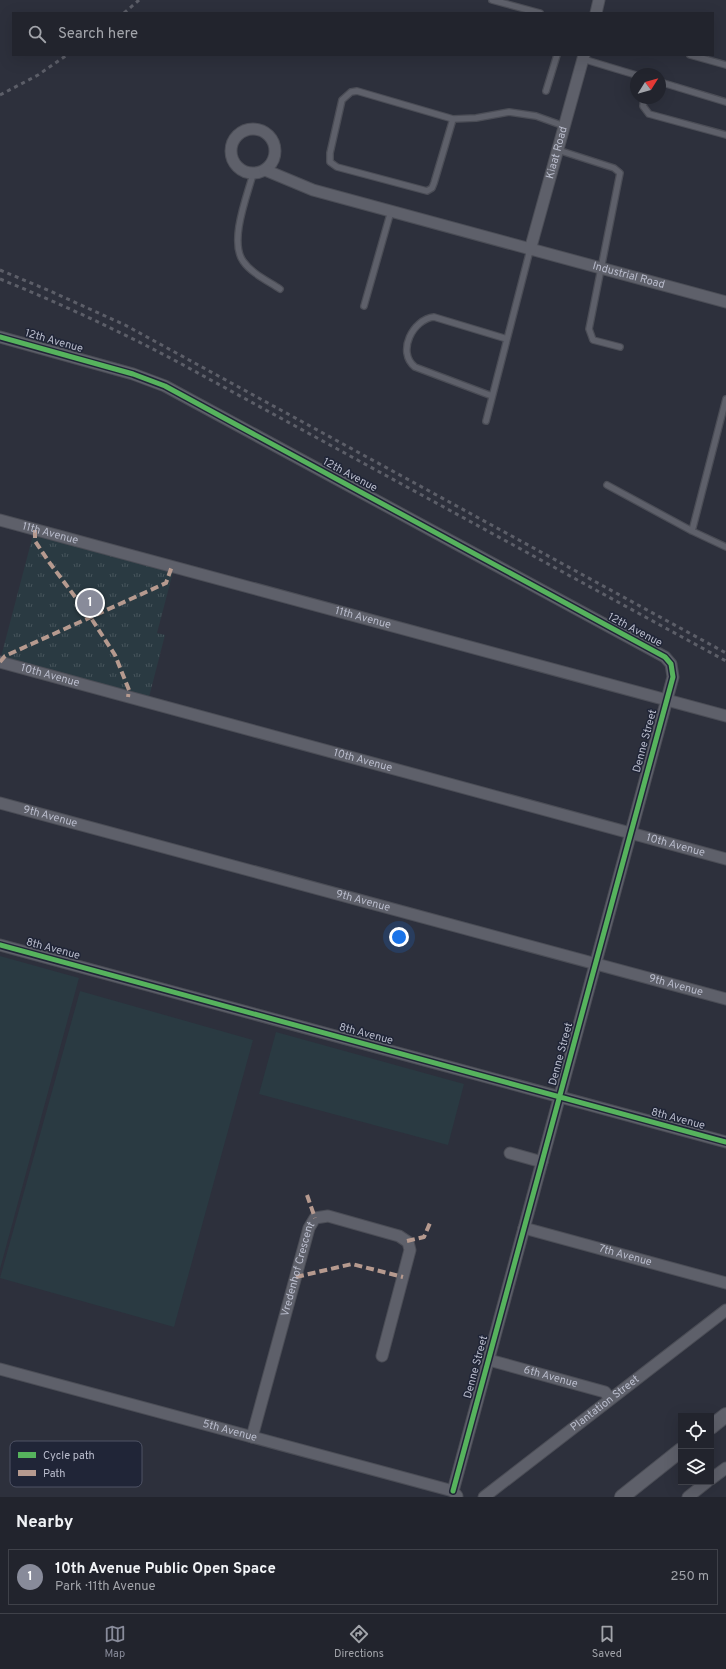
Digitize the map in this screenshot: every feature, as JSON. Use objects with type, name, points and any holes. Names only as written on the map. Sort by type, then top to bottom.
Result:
[{"type":"street","points":[[596,12],[599,0]]},
{"type":"street","name":"Kiaat Road","points":[[530,250],[583,57]]},
{"type":"street","points":[[246,130],[259,130],[265,132],[273,142],[275,154],[273,160],[265,170],[253,174],[241,170],[236,166],[230,155],[230,148],[235,137],[246,130]]},
{"type":"street","name":"Industrial Road","points":[[265,170],[307,188],[530,250],[726,302]]},
{"type":"street","name":"12th Avenue","points":[[0,336],[133,374],[164,386],[665,658],[673,668]]},
{"type":"street","name":"11th Avenue","points":[[0,520],[726,716]]},
{"type":"street","name":"10th Avenue","points":[[0,662],[726,859]]},
{"type":"street","name":"Denne Street","points":[[455,1494],[524,1228],[667,700],[673,677],[673,668]]},
{"type":"street","name":"9th Avenue","points":[[0,803],[726,999]]},
{"type":"street","name":"8th Avenue","points":[[0,945],[726,1142]]},
{"type":"street","points":[[510,1153],[542,1162]]},
{"type":"street","name":"Vredenhof Crescent","points":[[252,1437],[309,1228],[315,1218],[328,1216],[399,1236],[408,1242],[410,1250],[382,1356]]},
{"type":"street","name":"7th Avenue","points":[[524,1228],[726,1283]]},
{"type":"street","name":"Plantation Street","points":[[484,1497],[726,1310]]},
{"type":"street","name":"6th Avenue","points":[[489,1360],[605,1392],[610,1399]]},
{"type":"street","name":"5th Avenue","points":[[0,1369],[455,1494]]},
{"type":"street","points":[[714,1425],[726,1415]]},
{"type":"street","points":[[622,1497],[678,1452]]},
{"type":"street","points":[[714,1477],[726,1468]]},
{"type":"street","points":[[688,1497],[703,1485]]},
{"type":"lane","points":[[492,0],[536,12]]},
{"type":"lane","points":[[546,91],[557,56]]},
{"type":"lane","points":[[694,56],[726,65]]},
{"type":"lane","points":[[583,57],[630,73]]},
{"type":"lane","points":[[666,84],[726,102]]},
{"type":"lane","points":[[453,119],[434,183],[432,188],[427,191],[337,167],[330,162],[330,153],[342,100],[351,92],[357,91],[453,119],[476,118],[509,112],[536,116],[564,126]]},
{"type":"lane","points":[[643,104],[643,106],[649,114],[726,135]]},
{"type":"lane","points":[[558,150],[614,168],[620,173],[589,333],[593,340],[620,347]]},
{"type":"lane","points":[[253,174],[240,225],[237,245],[239,254],[251,269],[280,289]]},
{"type":"lane","points":[[364,306],[391,212]]},
{"type":"lane","points":[[486,420],[530,250]]},
{"type":"lane","points":[[492,396],[415,366],[410,362],[407,356],[408,344],[415,327],[428,318],[434,317],[507,339]]},
{"type":"lane","points":[[692,531],[726,399]]},
{"type":"lane","points":[[607,485],[692,531],[726,547]]},
{"type":"green space","points":[[33,535],[173,572],[157,633],[165,635],[149,697],[1,657]]},
{"type":"green space","points":[[0,956],[79,978],[0,1269]]},
{"type":"green space","points":[[80,991],[253,1040],[174,1327],[0,1278]]},
{"type":"green space","points":[[276,1032],[464,1084],[448,1145],[259,1094]]},
{"type":"railway","points":[[125,12],[139,0]]},
{"type":"railway","points":[[0,95],[38,75],[66,56]]},
{"type":"railway","points":[[0,270],[125,325],[726,653]]},
{"type":"railway","points":[[0,279],[95,320],[164,355],[726,661]]},
{"type":"marked path","points":[[35,530],[35,541],[91,618],[115,655],[129,690],[128,697]]},
{"type":"marked path","points":[[0,662],[5,656],[166,583],[172,566]]},
{"type":"marked path","points":[[307,1195],[315,1218]]},
{"type":"marked path","points":[[407,1241],[424,1237],[430,1223]]},
{"type":"marked path","points":[[296,1277],[352,1264],[403,1277]]},
{"type":"cycle path","points":[[0,337],[133,374],[165,386],[665,657],[671,664],[673,677],[453,1491]]},
{"type":"cycle path","points":[[0,945],[726,1142]]},
{"type":"place","name":"10th Avenue Public Open Space","points":[[90,603]]}]
